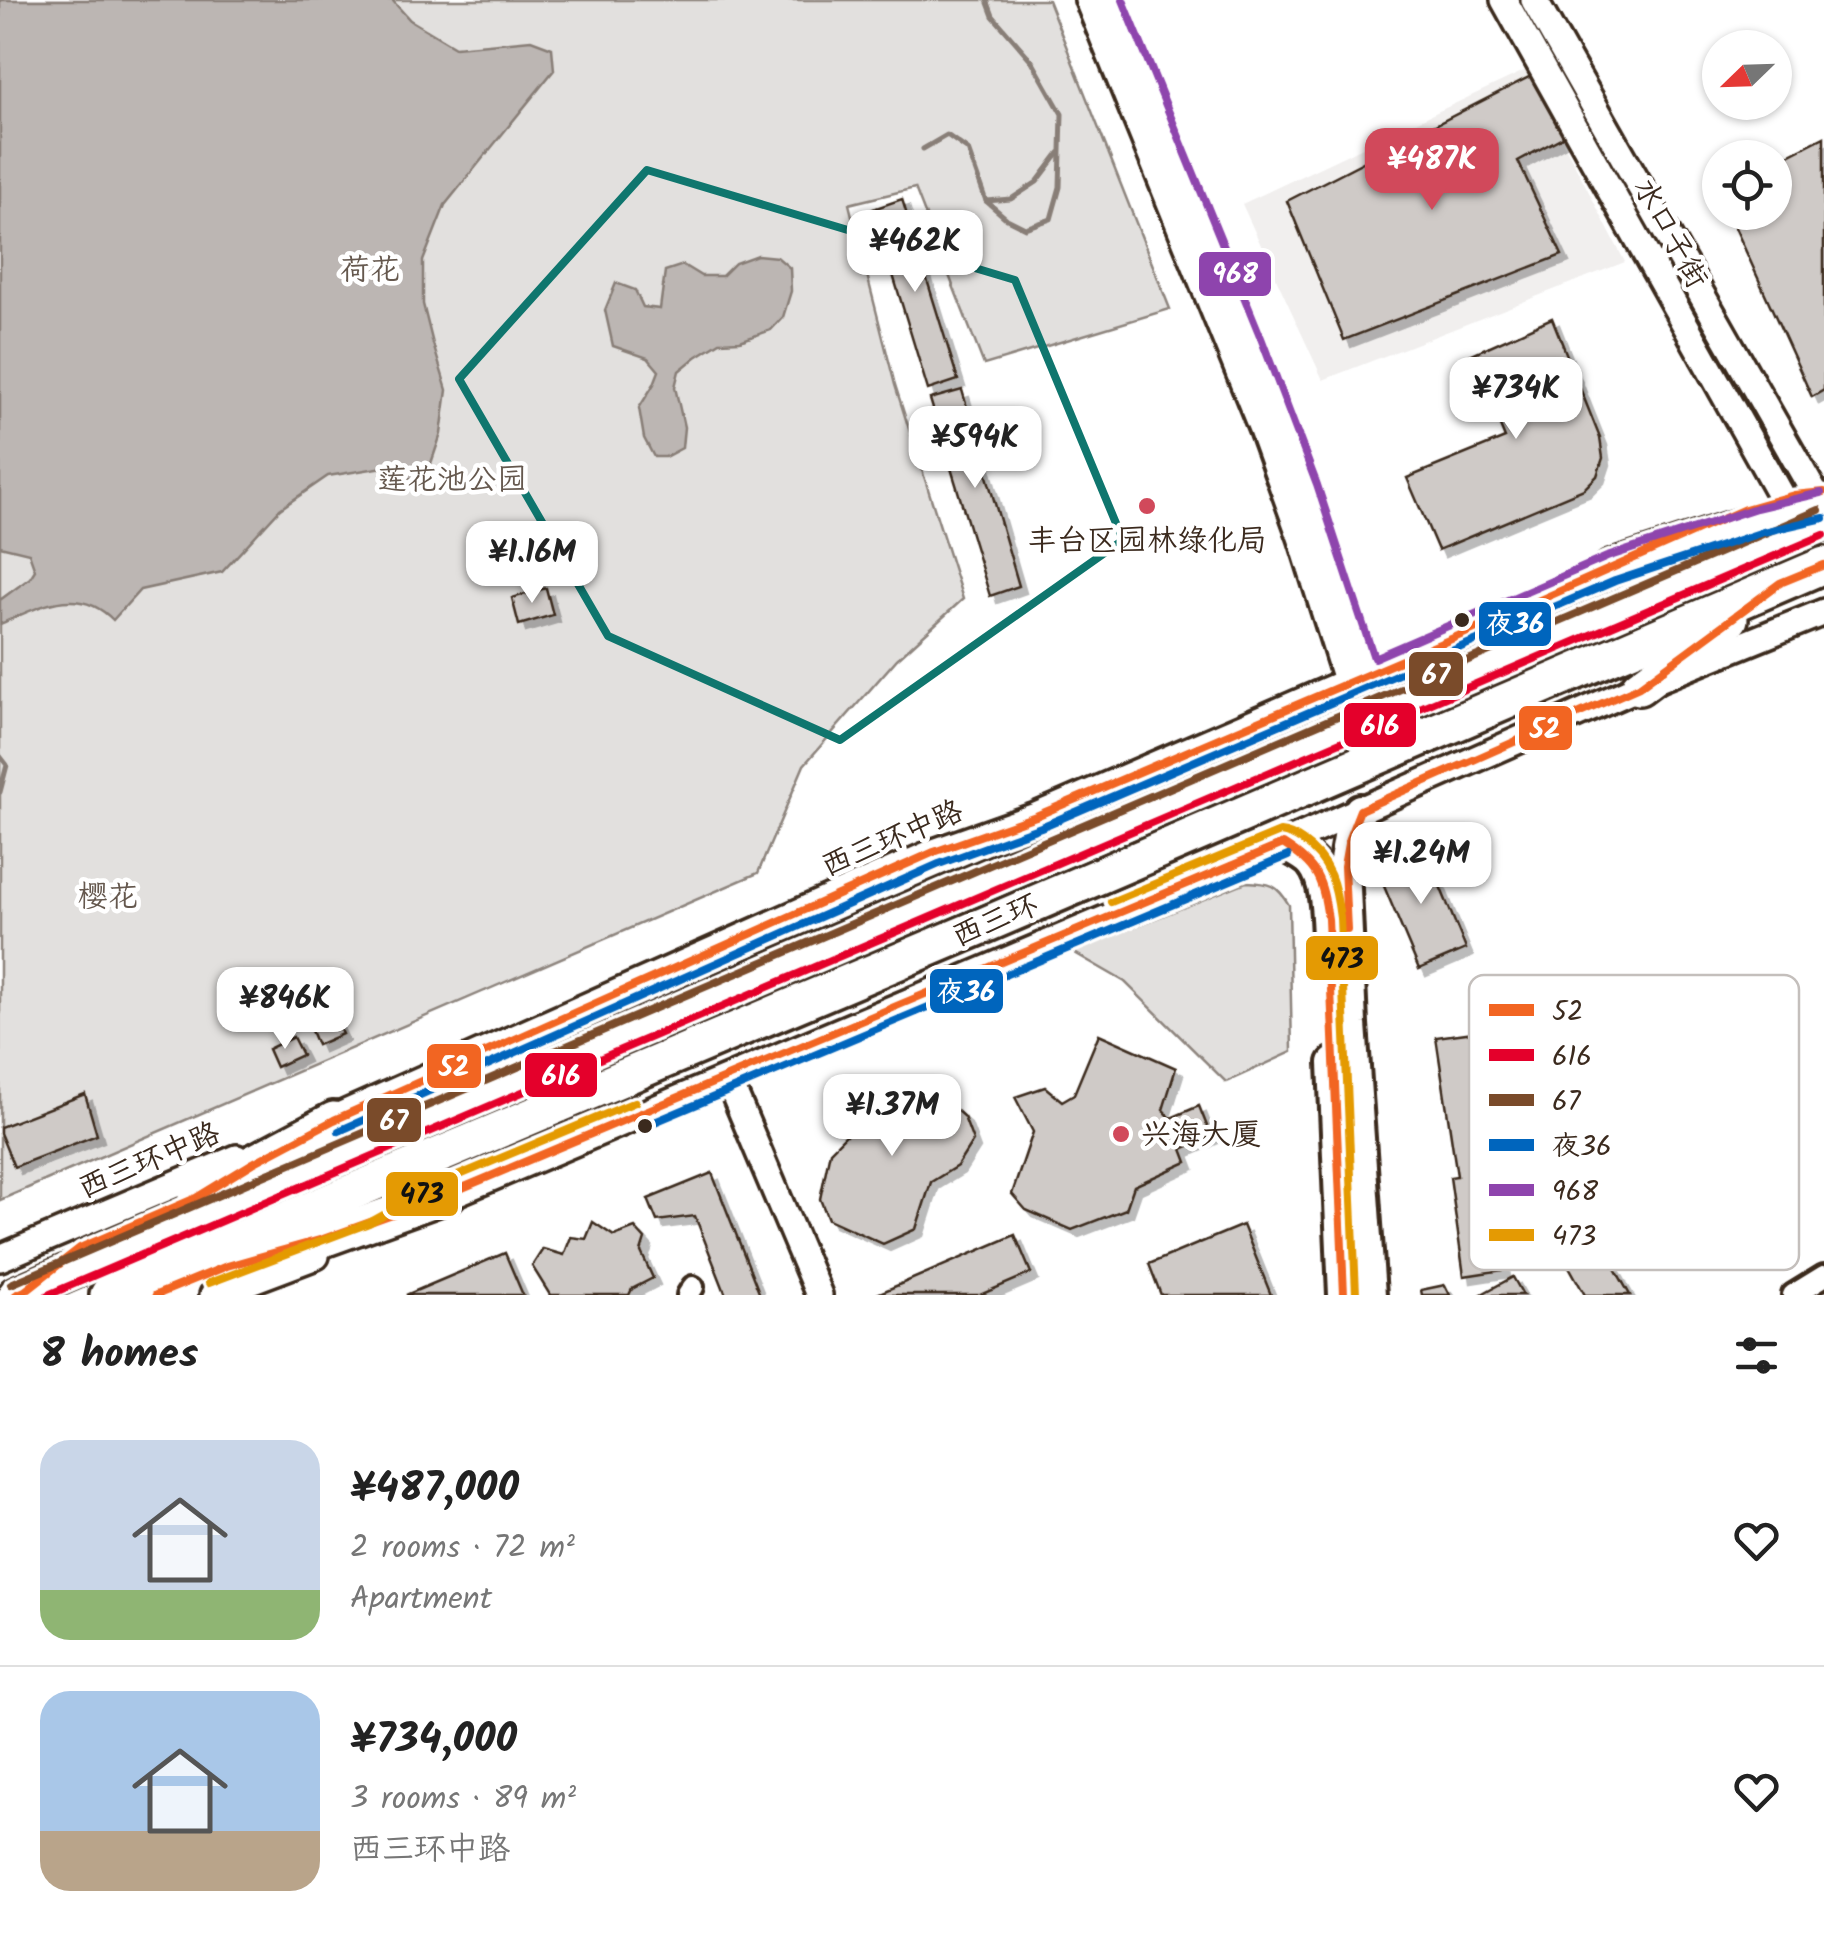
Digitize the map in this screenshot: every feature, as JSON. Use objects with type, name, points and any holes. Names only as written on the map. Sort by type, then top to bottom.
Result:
[{"type":"highway","points":[[1611,568],[1815,499]]},
{"type":"highway","name":"西三环","points":[[21,1293],[863,930],[1815,499]]},
{"type":"highway","name":"西三环","points":[[108,1295],[1824,565]]},
{"type":"highway","points":[[1639,687],[1780,582]]},
{"type":"highway","points":[[21,1293],[80,1248],[196,1198],[334,1120]]},
{"type":"highway","points":[[156,1295],[227,1266],[324,1239],[448,1194]]},
{"type":"main road","points":[[1360,810],[1344,866],[1370,1295]]},
{"type":"main road","points":[[1283,844],[1310,860],[1317,871],[1328,919],[1344,1295]]},
{"type":"street","points":[[1088,0],[1262,429],[1357,679]]},
{"type":"street","points":[[1110,0],[1305,488],[1357,679]]},
{"type":"street","name":"水口子街","points":[[1504,0],[1815,499]]},
{"type":"street","name":"水口子街","points":[[1534,0],[1815,499]]},
{"type":"street","name":"西三环中路","points":[[0,1258],[334,1120],[934,852],[1036,816],[1611,568]]},
{"type":"street","points":[[213,1295],[374,1234],[448,1194],[1824,612]]},
{"type":"street","points":[[728,1078],[819,1295]]},
{"type":"street","points":[[1793,1295],[1824,1276]]},
{"type":"highlighted area","points":[[647,170],[1015,280],[1123,540],[840,740],[608,636],[459,379]]},
{"type":"shaded area","points":[[0,0],[392,0],[410,20],[455,47],[531,40],[552,48],[554,70],[445,205],[423,261],[423,304],[447,390],[441,434],[424,484],[384,467],[328,476],[280,509],[222,572],[140,590],[113,620],[100,609],[72,601],[44,606],[0,624],[0,600],[35,570],[29,553],[0,546]]},
{"type":"shaded area","points":[[1526,70],[1625,262],[1323,380],[1242,204]]},
{"type":"shaded area","points":[[757,255],[777,257],[790,268],[791,291],[783,317],[771,330],[740,341],[720,342],[679,371],[675,387],[684,427],[682,448],[665,457],[654,457],[644,438],[639,408],[659,371],[648,358],[613,346],[605,310],[616,283],[635,290],[643,307],[660,309],[665,271],[683,265],[701,276],[722,276],[735,263]]},
{"type":"green space","name":"莲花池公园","points":[[0,0],[1048,0],[1170,309],[984,365],[915,188],[849,204],[895,385],[963,599],[897,659],[804,765],[758,873],[0,1200]]},
{"type":"green space","points":[[1246,882],[1272,886],[1289,905],[1292,1052],[1226,1082],[1125,982],[1073,952]]},
{"type":"building","points":[[1533,75],[1568,134],[1518,161],[1562,255],[1344,340],[1287,201]]},
{"type":"building","points":[[1824,137],[1824,390],[1812,397],[1736,230],[1792,230],[1792,153]]},
{"type":"building","points":[[902,199],[958,380],[928,390],[873,209]]},
{"type":"building","points":[[1552,318],[1600,438],[1603,458],[1597,476],[1584,489],[1438,550],[1407,478],[1505,438],[1470,355]]},
{"type":"building","points":[[962,390],[1019,586],[990,596],[930,399]]},
{"type":"building","points":[[546,588],[553,615],[519,625],[512,598]]},
{"type":"building","points":[[1423,845],[1466,949],[1419,969],[1375,865]]},
{"type":"building","points":[[333,1015],[342,1034],[317,1045],[309,1026]]},
{"type":"building","points":[[1469,1033],[1469,1270],[1503,1270],[1464,1276],[1450,1177],[1457,1176],[1436,1037]]},
{"type":"building","name":"兴海大厦","points":[[1099,1034],[1176,1068],[1163,1110],[1171,1118],[1199,1106],[1211,1136],[1182,1149],[1187,1162],[1134,1186],[1126,1209],[1072,1230],[1026,1210],[1012,1194],[1033,1132],[1015,1097],[1045,1087],[1062,1101],[1074,1094]]},
{"type":"building","points":[[293,1037],[302,1055],[276,1067],[268,1049]]},
{"type":"building","points":[[891,1081],[933,1089],[964,1117],[973,1141],[957,1166],[931,1182],[916,1229],[883,1244],[828,1219],[820,1199],[830,1151],[849,1132],[855,1103],[870,1083]]},
{"type":"building","points":[[85,1094],[97,1135],[14,1167],[0,1127]]},
{"type":"building","points":[[712,1173],[760,1295],[726,1295],[695,1216],[657,1221],[648,1199]]},
{"type":"building","points":[[593,1222],[614,1236],[635,1228],[645,1239],[641,1252],[653,1278],[632,1289],[629,1295],[550,1295],[532,1266],[543,1249],[564,1255],[571,1237],[586,1239]]},
{"type":"building","points":[[1243,1225],[1271,1295],[1161,1295],[1149,1264]]},
{"type":"building","points":[[1015,1235],[1031,1273],[980,1295],[875,1295]]},
{"type":"building","points":[[505,1253],[523,1295],[406,1295]]},
{"type":"building","points":[[1571,1270],[1616,1270],[1630,1295],[1585,1295]]},
{"type":"building","points":[[1513,1277],[1523,1295],[1480,1295]]},
{"type":"building","points":[[1445,1285],[1450,1295],[1422,1295],[1421,1290]]},
{"type":"waterway","points":[[923,149],[947,135],[968,150],[986,201],[1007,219],[1025,228],[1051,219],[1060,187],[1062,114],[1032,61],[993,16],[987,0]]},
{"type":"waterway","points":[[986,201],[1011,199],[1037,182],[1059,153]]},
{"type":"waterway","points":[[0,756],[7,765],[0,792]]},
{"type":"transit line","name":"968","points":[[1123,0],[1261,338],[1317,485],[1374,658],[1607,557],[1756,508],[1821,493]]},
{"type":"transit line","name":"52","points":[[16,1295],[80,1248],[196,1198],[334,1120],[934,852],[1036,816],[1745,509],[1794,495],[1824,492]]},
{"type":"transit line","name":"67","points":[[11,1284],[1819,510]]},
{"type":"transit line","name":"夜36","points":[[339,1131],[939,864],[1041,827],[1615,581],[1763,532],[1824,518]]},
{"type":"transit line","name":"616","points":[[48,1295],[1824,535]]},
{"type":"transit line","name":"52","points":[[1347,930],[1344,866],[1360,810],[1639,687],[1780,583],[1824,565]]},
{"type":"transit line","name":"473","points":[[1111,902],[1280,832],[1302,841],[1326,866],[1340,918],[1356,1294]]},
{"type":"transit line","name":"52","points":[[156,1295],[227,1266],[323,1239],[448,1194],[1283,844],[1304,859],[1316,875],[1328,919],[1344,1295]]},
{"type":"transit line","name":"夜36","points":[[645,1126],[1288,856]]},
{"type":"transit line","name":"473","points":[[209,1283],[369,1223],[443,1182],[635,1102]]},
{"type":"place","name":"丰台区园林绿化局","points":[[1147,506]]},
{"type":"place","name":"兴海大厦","points":[[1121,1134]]},
{"type":"park label","name":"荷花","points":[[370,269]]},
{"type":"park label","name":"樱花","points":[[108,896]]}]
